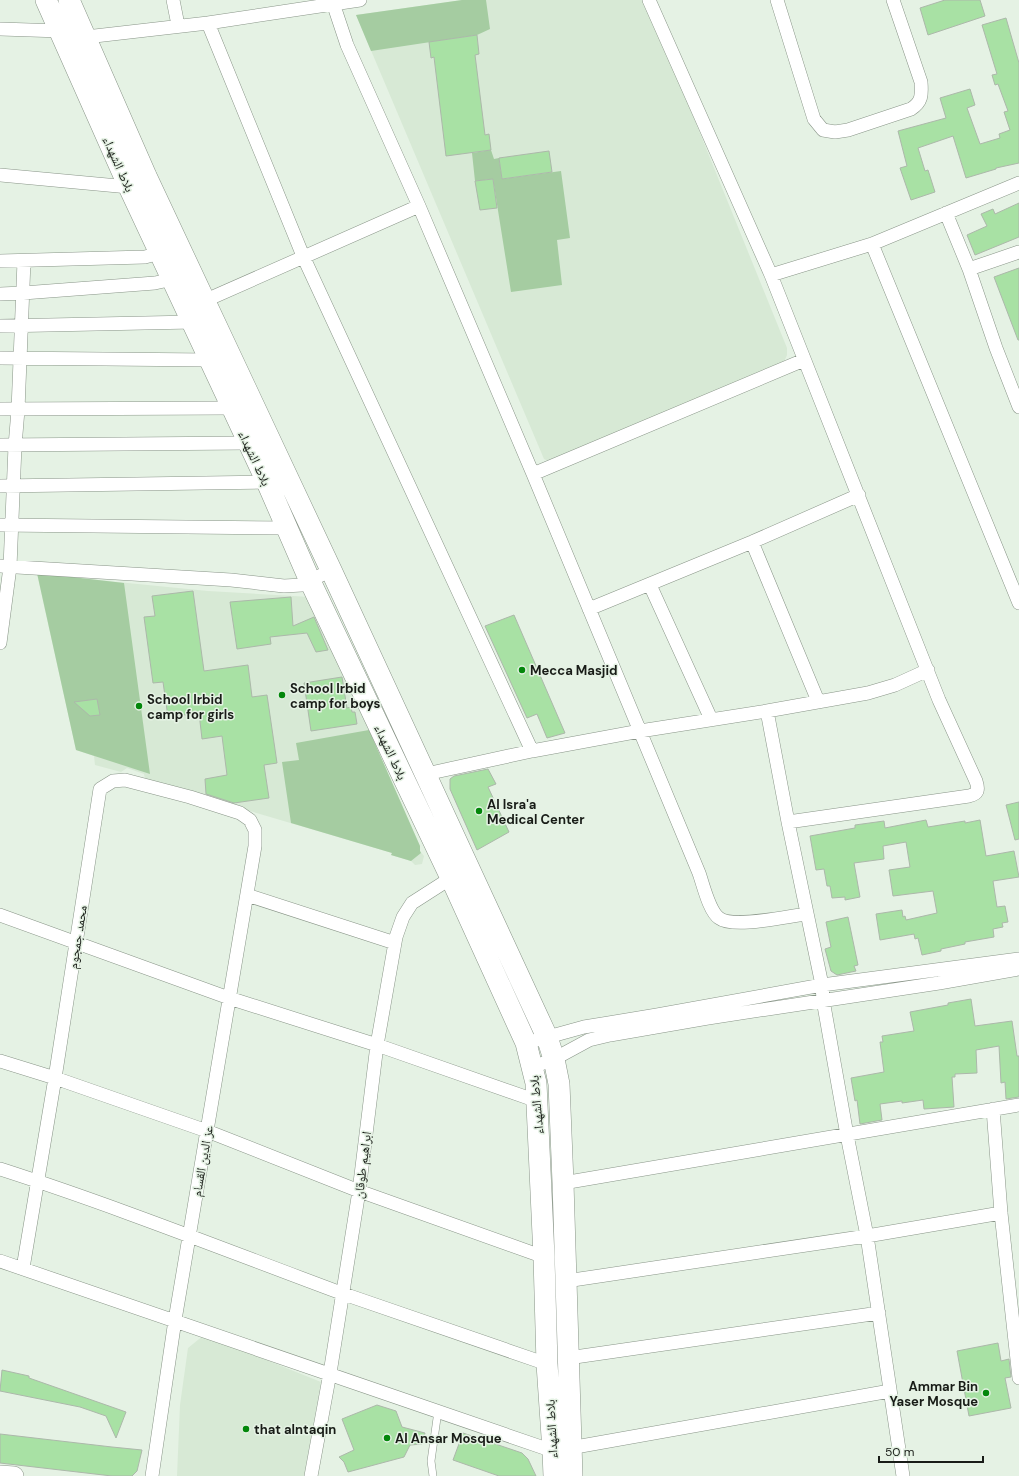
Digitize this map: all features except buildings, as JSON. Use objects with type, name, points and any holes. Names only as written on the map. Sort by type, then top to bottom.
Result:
[{"type":"main road","name":"بلاط الشهداء","points":[[46,0],[137,181],[160,253],[267,482],[310,581],[451,878],[526,1043],[536,1083],[547,1364],[562,1450],[554,1476]]},
{"type":"main road","points":[[69,0],[86,37],[137,181],[204,301],[426,774],[546,1037],[554,1059],[559,1084],[568,1358],[562,1450],[572,1476]]},
{"type":"main road","points":[[0,1475],[14,1476]]},
{"type":"street","points":[[173,0],[178,25]]},
{"type":"street","points":[[86,37],[178,25],[208,23],[360,0]]},
{"type":"street","points":[[649,0],[770,275],[859,495],[939,700],[976,781],[978,792],[975,795],[969,796],[788,822]]},
{"type":"street","points":[[777,0],[814,119],[823,130],[835,132],[848,130],[897,114],[918,105],[922,94],[921,82],[893,0]]},
{"type":"street","points":[[333,3],[347,45],[419,206],[533,474],[699,873],[710,906],[718,918],[728,922],[743,923],[807,914]]},
{"type":"street","points":[[208,23],[303,256],[532,751]]},
{"type":"street","points":[[0,29],[61,31]]},
{"type":"street","points":[[0,175],[137,181]]},
{"type":"street","points":[[770,275],[872,244],[1019,183]]},
{"type":"street","points":[[204,301],[419,206]]},
{"type":"street","points":[[946,213],[969,269],[996,348],[1019,407]]},
{"type":"street","points":[[872,244],[1019,603]]},
{"type":"street","points":[[969,269],[1019,252]]},
{"type":"street","points":[[0,261],[145,257],[160,253]]},
{"type":"street","points":[[1,634],[5,567],[5,525],[13,486],[18,410],[24,261]]},
{"type":"street","points":[[0,294],[23,294],[155,283],[173,279]]},
{"type":"street","points":[[0,326],[193,322]]},
{"type":"street","points":[[0,358],[209,360]]},
{"type":"street","points":[[533,474],[804,360]]},
{"type":"street","points":[[0,409],[232,408]]},
{"type":"street","points":[[0,445],[248,443]]},
{"type":"street","points":[[0,486],[267,482]]},
{"type":"street","points":[[589,609],[752,542],[859,495]]},
{"type":"street","points":[[5,525],[287,528]]},
{"type":"street","points":[[752,542],[818,701]]},
{"type":"street","points":[[5,567],[231,580],[284,586],[302,584],[331,570]]},
{"type":"street","points":[[650,585],[711,720]]},
{"type":"street","points":[[426,774],[532,751],[640,731],[868,693],[895,685],[928,670]]},
{"type":"street","points":[[767,711],[788,822],[822,985],[823,1000],[847,1135],[867,1236],[903,1476]]},
{"type":"street","name":"محمد جمجوم","points":[[23,1268],[55,1078],[100,788],[113,781],[125,780],[190,797],[240,813],[250,820],[255,830],[255,846]]},
{"type":"street","name":"عز الدين القسام","points":[[152,1476],[175,1320],[255,846]]},
{"type":"street","name":"ابراهيم طوقان","points":[[311,1476],[343,1293],[359,1191],[377,1045],[395,943],[403,917],[412,904],[451,878]]},
{"type":"street","points":[[246,895],[395,943]]},
{"type":"street","points":[[0,915],[76,944],[229,998],[377,1045],[537,1102]]},
{"type":"street","points":[[526,1043],[584,1027],[822,985],[1019,959]]},
{"type":"street","points":[[533,1067],[554,1059],[589,1040],[610,1035],[1019,969]]},
{"type":"street","points":[[0,1061],[55,1078],[207,1130],[359,1191],[544,1257]]},
{"type":"street","points":[[563,1183],[1019,1105]]},
{"type":"street","points":[[993,1109],[1001,1213],[1014,1289],[1019,1378]]},
{"type":"street","points":[[0,1169],[189,1236],[343,1293],[547,1364]]},
{"type":"street","points":[[566,1281],[867,1236],[1001,1213]]},
{"type":"street","points":[[0,1260],[438,1411],[562,1450],[890,1391]]},
{"type":"street","points":[[568,1358],[879,1313]]},
{"type":"lane","points":[[434,1476],[431,1461],[438,1411]]},
{"type":"shaded area","points":[[462,0],[646,0],[787,348],[787,355],[784,362],[548,461],[544,459],[356,15]]},
{"type":"shaded area","points":[[37,574],[208,591],[310,597],[420,846],[420,851],[424,856],[422,864],[415,865],[411,861],[391,855],[392,853],[145,780],[144,774],[127,768],[121,772],[95,765],[94,756],[76,750]]},
{"type":"shaded area","name":"that alntaqin","points":[[204,1335],[321,1382],[304,1476],[177,1476],[180,1405],[188,1348]]},
{"type":"green space","points":[[462,0],[486,0],[490,29],[477,35],[371,51],[356,15]]},
{"type":"green space","points":[[491,150],[494,159],[499,158],[502,179],[561,171],[570,238],[557,240],[562,285],[511,292],[493,179],[475,181],[472,153]]},
{"type":"green space","points":[[37,573],[124,583],[150,774],[76,750]]},
{"type":"green space","points":[[369,730],[420,846],[421,853],[411,861],[391,855],[392,853],[291,823],[282,762],[299,760],[296,743]]},
{"type":"place","name":"Mecca Masjid","points":[[522,670]]},
{"type":"place","name":"School Irbid camp for boys","points":[[282,695]]},
{"type":"place","name":"School Irbid camp for girls","points":[[139,706]]},
{"type":"place","name":"Al Isra'a Medical Center","points":[[479,811]]},
{"type":"place","name":"Ammar Bin Yaser Mosque","points":[[986,1393]]},
{"type":"place","name":"that alntaqin","points":[[246,1429]]},
{"type":"place","name":"Al Ansar Mosque","points":[[387,1438]]}]
